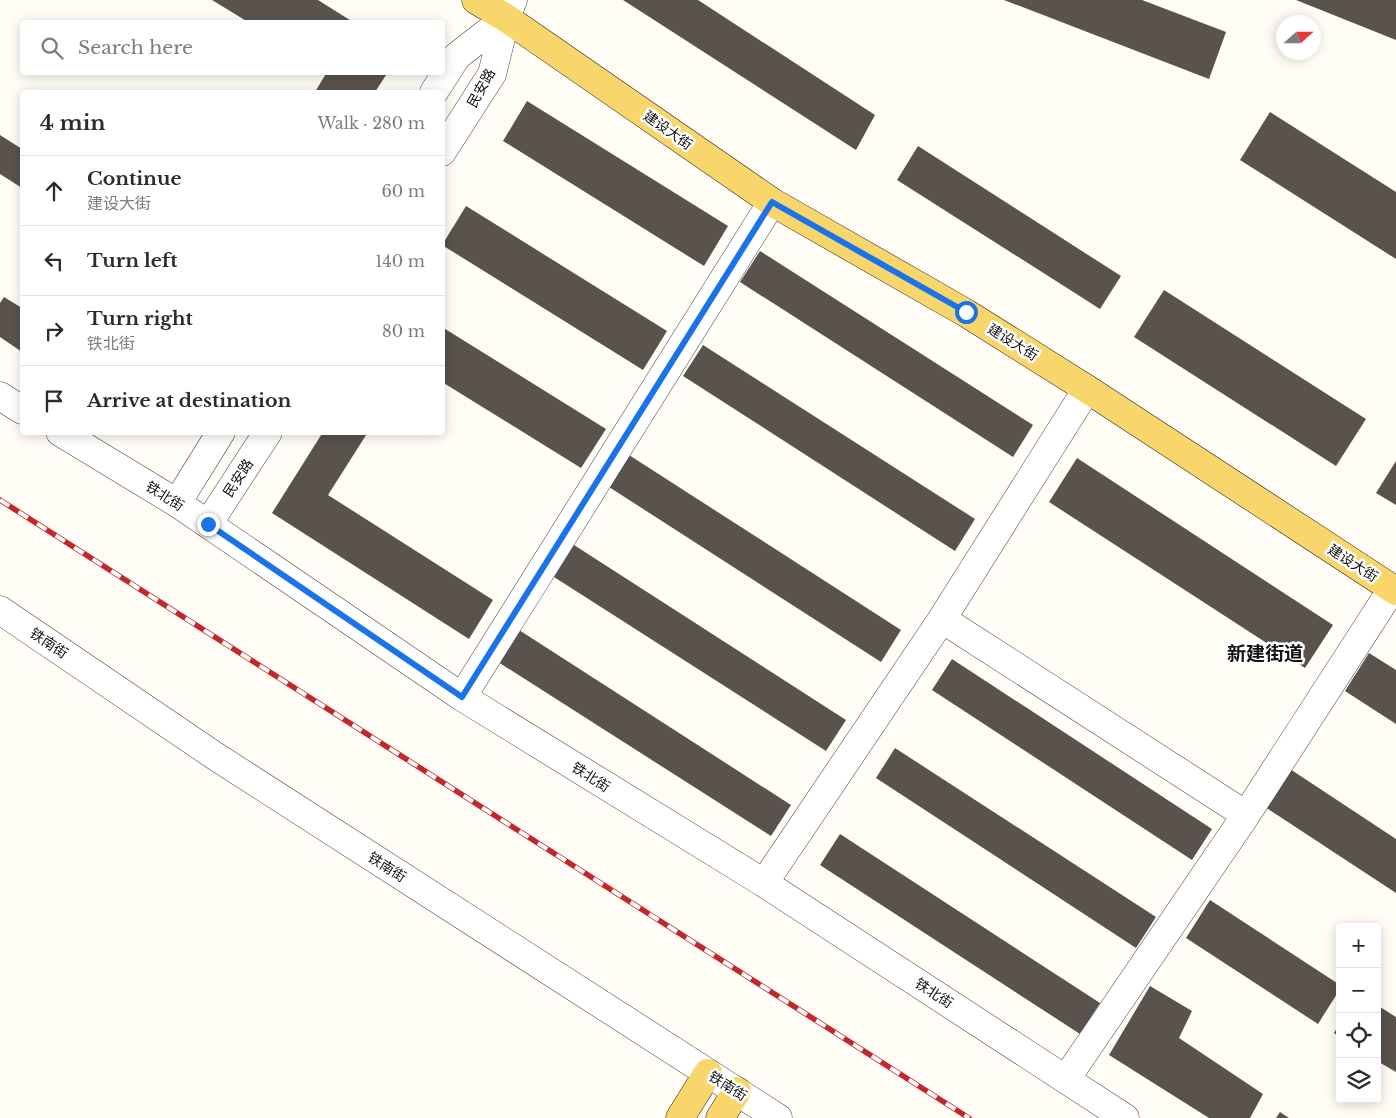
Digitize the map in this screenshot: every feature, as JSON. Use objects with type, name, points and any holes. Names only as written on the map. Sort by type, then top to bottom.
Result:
[{"type":"main road","name":"建设大街","points":[[476,0],[510,9],[772,202],[966,312],[1394,590]]},
{"type":"main road","points":[[680,1118],[708,1073]]},
{"type":"main road","points":[[720,1118],[737,1091]]},
{"type":"street","points":[[445,75],[457,56],[510,9]]},
{"type":"street","name":"民安路","points":[[445,147],[492,74],[510,9]]},
{"type":"street","points":[[435,90],[445,75]]},
{"type":"street","points":[[462,697],[772,202]]},
{"type":"street","points":[[764,883],[942,619],[1087,389]]},
{"type":"street","points":[[0,396],[20,409]]},
{"type":"street","name":"铁北街","points":[[65,435],[177,503],[462,697],[764,883],[1124,1118]]},
{"type":"street","points":[[177,503],[219,435]]},
{"type":"street","name":"民安路","points":[[208,524],[266,435]]},
{"type":"street","points":[[1066,1079],[1246,815],[1394,590]]},
{"type":"street","name":"铁南街","points":[[0,610],[215,756],[778,1118]]},
{"type":"street","points":[[942,619],[1246,815]]},
{"type":"building","points":[[212,0],[318,0],[350,20],[245,20]]},
{"type":"building","points":[[623,0],[698,0],[875,115],[856,150]]},
{"type":"building","points":[[1004,0],[1142,0],[1226,32],[1209,79]]},
{"type":"building","points":[[1296,0],[1396,0],[1396,40]]},
{"type":"building","points":[[325,75],[386,75],[376,90],[316,90]]},
{"type":"building","points":[[527,101],[728,226],[704,266],[503,141]]},
{"type":"building","points":[[1270,112],[1396,192],[1396,259],[1240,160]]},
{"type":"building","points":[[0,135],[20,148],[20,187],[0,174]]},
{"type":"building","points":[[918,146],[1121,276],[1100,309],[897,180]]},
{"type":"building","points":[[466,206],[667,331],[643,370],[445,247],[445,240]]},
{"type":"building","points":[[760,251],[1033,425],[1013,457],[740,282]]},
{"type":"building","points":[[1164,290],[1366,419],[1336,466],[1134,337]]},
{"type":"building","points":[[4,297],[20,307],[20,351],[0,337],[0,303]]},
{"type":"building","points":[[445,329],[606,429],[581,468],[445,384]]},
{"type":"building","points":[[703,345],[975,519],[955,551],[683,376]]},
{"type":"building","points":[[321,435],[366,435],[328,495],[493,600],[469,639],[272,513]]},
{"type":"building","points":[[629,455],[901,630],[881,662],[609,487]]},
{"type":"building","points":[[1077,458],[1333,625],[1305,668],[1049,502]]},
{"type":"building","points":[[1396,461],[1396,505],[1376,493]]},
{"type":"building","points":[[574,545],[846,720],[826,751],[554,577]]},
{"type":"building","points":[[519,630],[791,805],[771,836],[498,662]]},
{"type":"building","points":[[1369,653],[1396,670],[1396,724],[1345,691]]},
{"type":"building","points":[[952,659],[1212,829],[1192,860],[932,690]]},
{"type":"building","points":[[895,748],[1156,917],[1136,948],[876,778]]},
{"type":"building","points":[[1290,769],[1396,839],[1396,893],[1265,807]]},
{"type":"building","points":[[840,834],[1100,1003],[1080,1034],[820,865]]},
{"type":"building","points":[[1210,900],[1336,982],[1336,995],[1318,1024],[1186,938]]},
{"type":"building","points":[[1150,986],[1192,1011],[1179,1038],[1263,1094],[1250,1118],[1209,1118],[1109,1055]]},
{"type":"building","points":[[1381,1008],[1396,1017],[1396,1072],[1381,1063]]},
{"type":"building","points":[[1280,1112],[1289,1118],[1276,1118]]},
{"type":"railway","points":[[0,500],[969,1118]]},
{"type":"district","name":"新建街道","points":[[1265,653]]},
{"type":"route","points":[[208,524],[462,697],[772,202],[966,312]]}]
